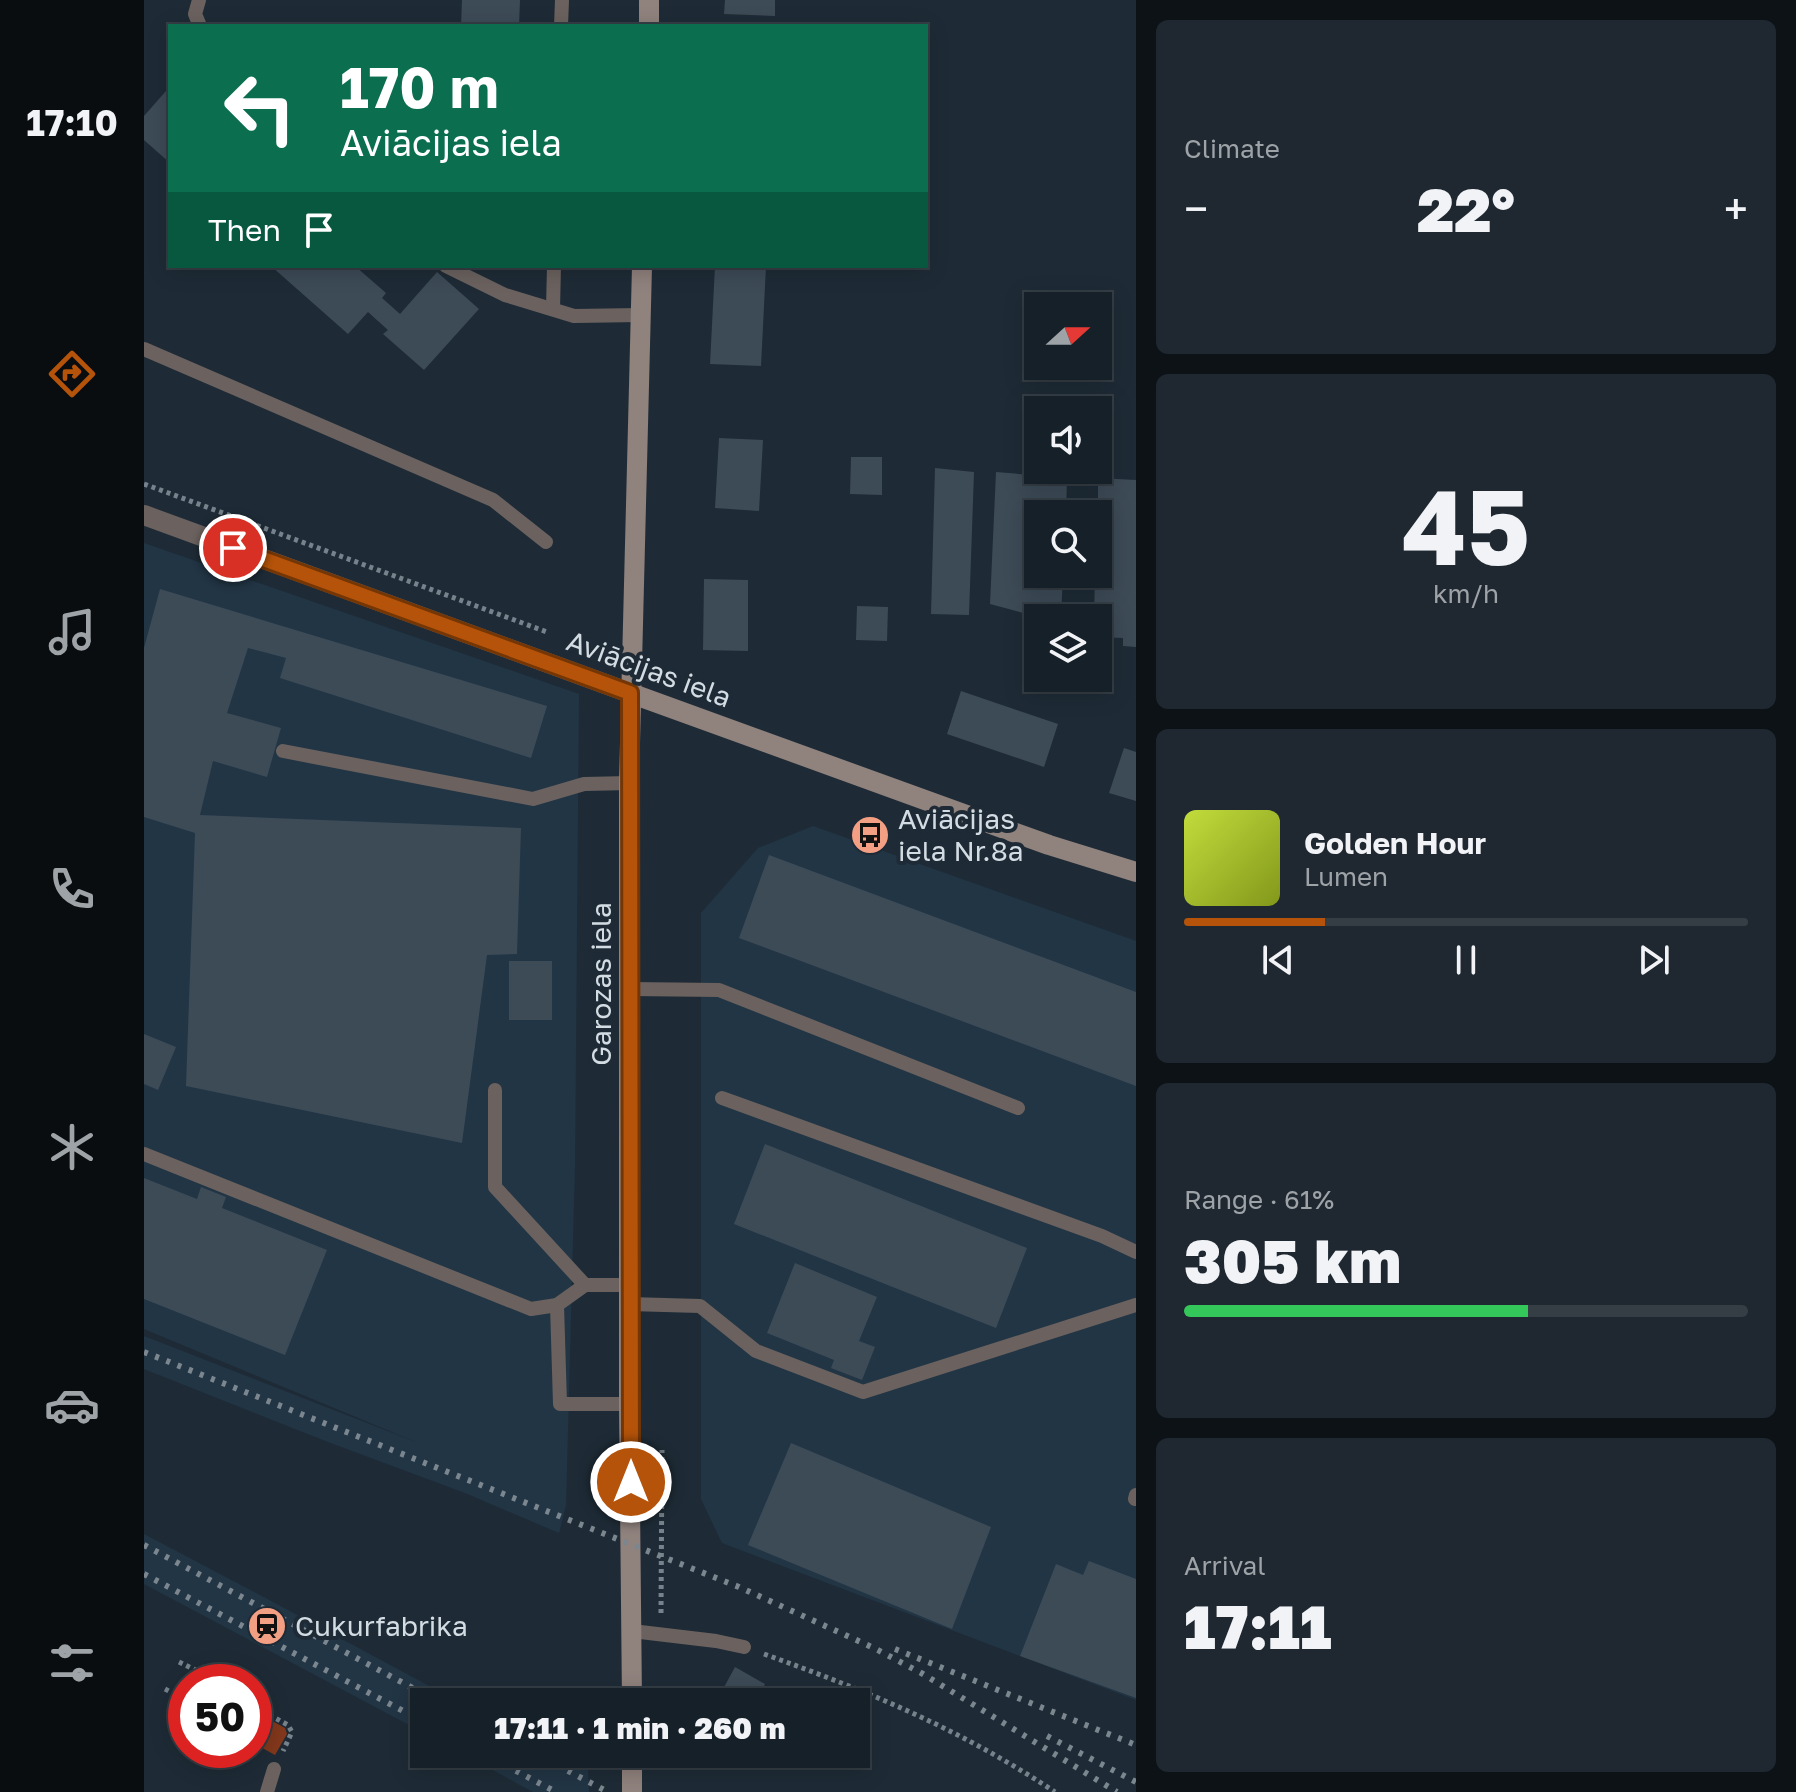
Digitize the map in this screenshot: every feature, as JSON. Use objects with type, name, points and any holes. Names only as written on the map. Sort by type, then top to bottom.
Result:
[{"type":"main road","points":[[649,0],[649,24]]},
{"type":"main road","name":"Garozas iela","points":[[632,1688],[629,783],[642,268]]},
{"type":"main road","name":"Aviācijas iela","points":[[630,693],[1049,845],[1136,872]]},
{"type":"main road","points":[[632,1768],[632,1792]]},
{"type":"street","name":"Aviācijas iela","points":[[144,515],[630,693]]},
{"type":"lane","points":[[199,0],[195,14],[199,24]]},
{"type":"lane","points":[[561,24],[562,0]]},
{"type":"lane","points":[[450,268],[505,295],[574,316],[640,315]]},
{"type":"lane","points":[[553,309],[554,268]]},
{"type":"lane","points":[[144,349],[493,500],[546,542]]},
{"type":"lane","points":[[283,751],[533,799],[584,784],[629,783]]},
{"type":"lane","points":[[629,989],[719,990],[1018,1108]]},
{"type":"lane","points":[[495,1090],[495,1187],[585,1285],[700,1306],[756,1351],[863,1392],[1136,1305]]},
{"type":"lane","points":[[722,1098],[1136,1252]]},
{"type":"lane","points":[[144,1154],[531,1309],[557,1305],[585,1285]]},
{"type":"lane","points":[[557,1305],[560,1404],[629,1404]]},
{"type":"lane","points":[[632,1631],[744,1647]]},
{"type":"lane","points":[[267,1792],[274,1769]]},
{"type":"path","points":[[144,484],[547,632]]},
{"type":"path","points":[[661,1634],[662,1450]]},
{"type":"path","points":[[744,1647],[863,1689],[951,1730],[1055,1792]]},
{"type":"path","points":[[179,1662],[183,1664]]},
{"type":"path","points":[[272,1716],[288,1725],[292,1732],[274,1769]]},
{"type":"shaded area","points":[[144,543],[579,694],[575,1164],[566,1505],[559,1533],[465,1493],[144,1369],[144,1336],[421,1444],[144,1329]]},
{"type":"shaded area","points":[[813,826],[1136,941],[1136,1700],[722,1543],[701,1499],[701,913],[758,848]]},
{"type":"shaded area","points":[[144,1534],[433,1688],[410,1688],[410,1726],[144,1584]]},
{"type":"shaded area","points":[[272,1721],[285,1728],[287,1734],[275,1755],[272,1753]]},
{"type":"shaded area","points":[[489,1768],[588,1768],[589,1792],[533,1792]]},
{"type":"building","points":[[462,0],[520,0],[519,24],[461,24]]},
{"type":"building","points":[[725,0],[775,0],[775,16],[724,14]]},
{"type":"building","points":[[166,91],[168,92],[168,161],[144,140],[144,116]]},
{"type":"building","points":[[273,268],[357,268],[386,293],[382,298],[400,314],[437,272],[479,309],[424,370],[383,334],[388,330],[368,312],[348,334]]},
{"type":"building","points":[[715,268],[766,268],[761,366],[710,364]]},
{"type":"building","points":[[719,438],[763,440],[759,511],[715,508]]},
{"type":"building","points":[[851,457],[882,457],[882,495],[850,494]]},
{"type":"building","points":[[935,468],[974,472],[969,615],[931,614]]},
{"type":"building","points":[[996,472],[1024,474],[1024,484],[1067,484],[1066,500],[1024,500],[1024,588],[1062,588],[1062,604],[1024,604],[1024,613],[990,604]]},
{"type":"building","points":[[1112,479],[1136,480],[1136,647],[1123,646],[1123,638],[1112,638],[1112,604],[1094,604],[1095,588],[1112,588],[1112,500],[1098,500],[1098,484],[1112,484]]},
{"type":"building","points":[[704,579],[748,580],[748,651],[703,650]]},
{"type":"building","points":[[160,589],[547,706],[531,758],[280,678],[286,658],[248,648],[227,713],[281,728],[267,777],[213,761],[200,815],[521,828],[517,954],[487,955],[462,1143],[186,1086],[195,833],[144,817],[144,648]]},
{"type":"building","points":[[857,606],[888,607],[887,641],[856,640]]},
{"type":"building","points":[[961,691],[1058,724],[1044,767],[947,734]]},
{"type":"building","points":[[1124,748],[1136,752],[1136,801],[1109,793]]},
{"type":"building","points":[[769,855],[1136,992],[1136,1086],[739,938]]},
{"type":"building","points":[[509,961],[552,961],[552,1020],[509,1020]]},
{"type":"building","points":[[144,1034],[176,1047],[158,1090],[144,1084]]},
{"type":"building","points":[[765,1144],[1027,1248],[996,1328],[734,1224]]},
{"type":"building","points":[[144,1178],[197,1199],[201,1187],[226,1197],[222,1208],[327,1250],[285,1355],[144,1299]]},
{"type":"building","points":[[795,1263],[877,1297],[859,1341],[875,1347],[862,1380],[831,1368],[834,1360],[767,1333]]},
{"type":"building","points":[[791,1443],[991,1527],[952,1629],[748,1545]]},
{"type":"building","points":[[1089,1561],[1136,1579],[1136,1698],[1020,1656],[1056,1564],[1083,1575]]},
{"type":"building","points":[[735,1667],[765,1684],[763,1688],[724,1688]]},
{"type":"railway","points":[[144,1352],[739,1587],[874,1648],[923,1674],[1117,1792]]},
{"type":"railway","points":[[144,1545],[413,1688]]},
{"type":"railway","points":[[144,1574],[410,1715]]},
{"type":"railway","points":[[895,1649],[1136,1745]]},
{"type":"railway","points":[[1047,1736],[1136,1782]]},
{"type":"railway","points":[[511,1768],[556,1792]]},
{"type":"railway","points":[[563,1768],[608,1792]]},
{"type":"place","name":"Aviācijas iela Nr.8a","points":[[870,835]]},
{"type":"place","name":"Cukurfabrika","points":[[267,1626]]},
{"type":"route","points":[[233,548],[630,693],[631,1482]]}]
